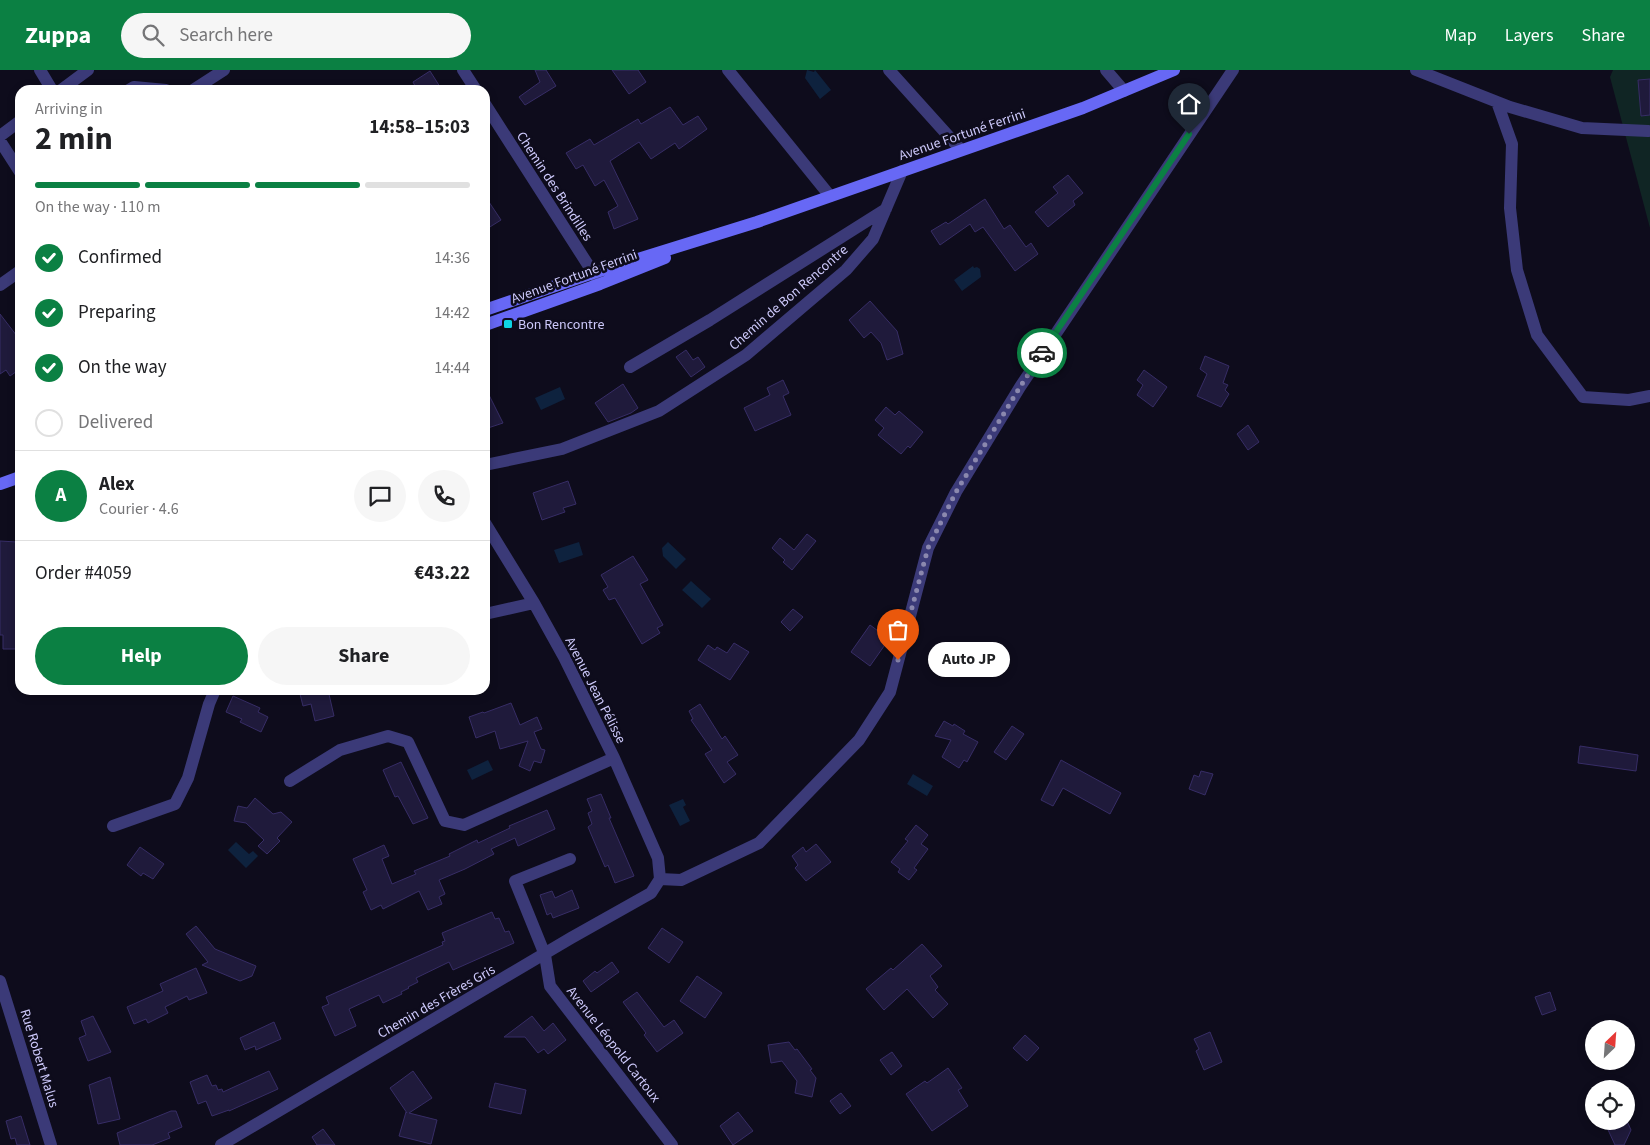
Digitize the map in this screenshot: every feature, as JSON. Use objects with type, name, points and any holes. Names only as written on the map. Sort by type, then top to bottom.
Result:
[{"type":"main road","name":"Avenue Fortuné Ferrini","points":[[490,323],[600,284],[758,222],[1083,108],[1124,92],[1159,73],[1174,70]]},
{"type":"main road","name":"Avenue Fortuné Ferrini","points":[[490,308],[593,273],[758,222]]},
{"type":"main road","points":[[0,484],[15,479]]},
{"type":"main road","points":[[0,489],[15,484]]},
{"type":"street","points":[[40,70],[49,85]]},
{"type":"street","points":[[68,85],[88,70]]},
{"type":"street","points":[[201,85],[224,70]]},
{"type":"street","points":[[463,70],[473,85]]},
{"type":"street","points":[[728,70],[830,196]]},
{"type":"street","points":[[889,70],[961,150]]},
{"type":"street","points":[[1106,70],[1124,92]]},
{"type":"street","points":[[660,879],[681,880],[759,843],[859,740],[890,692],[928,548],[956,492],[1020,387],[1232,70]]},
{"type":"street","points":[[1416,70],[1497,102],[1582,128],[1648,131]]},
{"type":"street","points":[[1497,102],[1512,144],[1510,208],[1517,270],[1537,335],[1583,396],[1629,400],[1650,396]]},
{"type":"street","name":"Chemin des Brindilles","points":[[490,112],[600,284]]},
{"type":"street","points":[[0,136],[15,125]]},
{"type":"street","points":[[0,141],[15,157]]},
{"type":"street","name":"Chemin de Bon Rencontre","points":[[490,464],[562,450],[659,411],[746,355],[846,270],[873,239],[902,171]]},
{"type":"street","points":[[630,367],[710,320],[886,209]]},
{"type":"street","points":[[0,285],[15,274]]},
{"type":"street","name":"Avenue Jean Pélisse","points":[[490,531],[534,603],[564,657],[614,758],[658,858],[660,879]]},
{"type":"street","points":[[490,613],[534,603]]},
{"type":"street","points":[[113,826],[175,804],[188,778],[213,695]]},
{"type":"street","points":[[290,780],[340,750],[388,736],[408,742],[445,821],[464,825],[614,758]]},
{"type":"street","name":"Avenue Léopold Cartoux","points":[[570,858],[515,881],[545,955],[550,986],[672,1145]]},
{"type":"street","name":"Chemin des Frères Gris","points":[[221,1145],[651,893],[660,879]]},
{"type":"street","name":"Rue Robert Malus","points":[[0,981],[51,1145]]},
{"type":"green space","points":[[1613,70],[1650,70],[1650,228],[1610,77]]},
{"type":"water","points":[[807,70],[814,72],[815,70],[831,90],[820,99],[805,78]]},
{"type":"water","points":[[973,266],[980,269],[981,277],[962,291],[954,280]]},
{"type":"water","points":[[560,387],[565,399],[541,410],[535,398]]},
{"type":"water","points":[[579,542],[583,555],[559,563],[554,550]]},
{"type":"water","points":[[668,542],[686,559],[676,569],[663,556],[662,548]]},
{"type":"water","points":[[691,581],[711,599],[702,608],[682,590]]},
{"type":"water","points":[[488,760],[493,770],[472,780],[467,770]]},
{"type":"water","points":[[913,774],[933,786],[927,796],[907,784]]},
{"type":"water","points":[[683,799],[686,805],[683,807],[690,821],[680,826],[669,805]]},
{"type":"water","points":[[236,842],[249,854],[253,851],[258,856],[246,868],[228,850]]},
{"type":"building","points":[[535,70],[546,70],[556,86],[525,105],[519,97],[540,82]]},
{"type":"building","points":[[612,70],[638,70],[646,82],[629,94]]},
{"type":"building","points":[[430,71],[439,85],[414,85],[413,82]]},
{"type":"building","points":[[1650,79],[1650,115],[1641,116],[1638,80]]},
{"type":"building","points":[[670,107],[683,125],[698,116],[707,129],[679,149],[675,143],[651,159],[639,142],[610,161],[638,219],[614,229],[608,212],[618,206],[604,180],[595,186],[583,165],[576,169],[566,153],[590,139],[594,145],[638,119],[641,124]]},
{"type":"building","points":[[1068,175],[1083,193],[1073,201],[1075,205],[1048,227],[1035,212],[1058,193],[1053,187]]},
{"type":"building","points":[[985,199],[1004,229],[1010,225],[1026,247],[1031,243],[1038,254],[1015,271],[983,227],[975,232],[970,224],[940,245],[931,231],[946,222],[948,224]]},
{"type":"building","points":[[490,204],[501,220],[490,227]]},
{"type":"building","points":[[870,301],[897,331],[903,354],[887,360],[881,343],[871,332],[864,338],[849,320]]},
{"type":"building","points":[[0,314],[15,334],[15,372],[10,376],[6,370],[0,374]]},
{"type":"building","points":[[686,350],[693,360],[698,357],[705,367],[691,377],[676,357]]},
{"type":"building","points":[[1205,356],[1229,366],[1223,383],[1228,385],[1225,390],[1229,394],[1221,407],[1197,396],[1207,374],[1200,369]]},
{"type":"building","points":[[1144,370],[1167,387],[1153,407],[1137,395],[1143,385],[1137,380]]},
{"type":"building","points":[[783,380],[789,393],[783,396],[791,415],[755,431],[744,408],[770,395],[767,388]]},
{"type":"building","points":[[623,384],[638,408],[631,413],[608,422],[595,403]]},
{"type":"building","points":[[490,397],[503,423],[490,427]]},
{"type":"building","points":[[886,407],[895,415],[899,411],[923,432],[910,448],[908,446],[901,454],[878,435],[884,428],[875,420]]},
{"type":"building","points":[[1248,425],[1259,442],[1248,450],[1237,434]]},
{"type":"building","points":[[568,481],[576,504],[563,508],[565,512],[542,520],[533,493]]},
{"type":"building","points":[[807,534],[816,541],[792,570],[783,562],[785,560],[772,548],[780,538],[794,550]]},
{"type":"building","points":[[0,541],[15,542],[15,649],[3,649],[3,635],[0,635]]},
{"type":"building","points":[[633,556],[648,580],[640,584],[663,625],[657,628],[660,633],[642,644],[615,598],[609,600],[603,590],[608,587],[601,575]]},
{"type":"building","points":[[793,609],[803,617],[790,631],[781,622]]},
{"type":"building","points":[[870,625],[889,639],[870,666],[851,652]]},
{"type":"building","points":[[734,643],[749,652],[730,680],[698,660],[708,645],[715,650],[717,647],[727,653]]},
{"type":"building","points":[[300,695],[329,695],[334,716],[315,721],[311,704],[303,706]]},
{"type":"building","points":[[233,696],[260,708],[258,712],[268,717],[261,732],[240,722],[242,719],[226,712]]},
{"type":"building","points":[[511,703],[520,725],[537,717],[542,729],[534,732],[541,749],[545,750],[541,763],[534,761],[530,771],[519,766],[528,741],[500,749],[495,731],[476,738],[469,717]]},
{"type":"building","points":[[700,704],[722,739],[725,736],[738,755],[727,762],[736,774],[724,783],[705,754],[712,750],[691,720],[693,719],[689,711]]},
{"type":"building","points":[[944,721],[953,726],[954,724],[965,731],[963,734],[978,742],[967,762],[964,760],[959,768],[942,757],[951,740],[935,736]]},
{"type":"building","points":[[1012,726],[1024,734],[1006,760],[994,752]]},
{"type":"building","points":[[1580,746],[1638,755],[1636,771],[1578,763]]},
{"type":"building","points":[[1061,760],[1121,793],[1110,814],[1063,788],[1053,806],[1041,800]]},
{"type":"building","points":[[401,762],[428,818],[413,824],[398,796],[395,797],[383,770]]},
{"type":"building","points":[[1201,771],[1213,774],[1205,795],[1189,789],[1194,775],[1199,777]]},
{"type":"building","points":[[601,794],[611,818],[609,818],[634,876],[615,883],[608,865],[605,867],[588,827],[592,824],[588,813],[592,811],[587,799]]},
{"type":"building","points":[[255,798],[273,814],[281,812],[292,822],[277,838],[280,841],[267,854],[258,846],[264,840],[246,823],[234,821],[238,806],[247,808]]},
{"type":"building","points":[[547,810],[555,829],[518,846],[515,838],[491,849],[494,854],[439,880],[445,894],[439,897],[442,904],[428,910],[419,891],[383,909],[381,905],[371,910],[363,892],[367,890],[353,859],[384,845],[389,856],[382,859],[392,884],[416,874],[414,871],[450,856],[449,854],[477,840],[478,843],[510,828],[509,826]]},
{"type":"building","points":[[916,825],[928,835],[921,844],[928,849],[914,868],[917,870],[909,880],[898,872],[900,869],[891,862],[908,841],[905,839]]},
{"type":"building","points":[[816,844],[831,862],[806,881],[795,868],[798,865],[792,856],[803,847],[806,852]]},
{"type":"building","points":[[140,847],[164,864],[153,879],[143,873],[141,876],[127,865]]},
{"type":"building","points":[[572,890],[579,908],[553,918],[551,913],[547,915],[540,895],[552,891],[555,898]]},
{"type":"building","points":[[492,912],[495,919],[499,918],[505,932],[509,931],[514,943],[453,970],[449,962],[416,978],[418,982],[401,992],[402,994],[383,1003],[379,995],[349,1009],[356,1026],[335,1036],[322,1007],[329,1004],[326,997],[443,945],[442,942],[445,941],[442,933]]},
{"type":"building","points":[[196,926],[215,949],[256,966],[252,976],[240,981],[202,965],[208,962],[186,934]]},
{"type":"building","points":[[662,928],[683,942],[669,963],[648,948]]},
{"type":"building","points":[[922,944],[942,966],[930,976],[938,987],[935,990],[948,1004],[933,1018],[907,989],[884,1010],[866,989],[891,968],[893,970]]},
{"type":"building","points":[[612,962],[619,972],[591,992],[583,981],[595,971],[597,973]]},
{"type":"building","points":[[196,968],[207,993],[189,1000],[187,996],[165,1007],[168,1013],[148,1023],[146,1019],[134,1024],[127,1007],[163,991],[160,984]]},
{"type":"building","points":[[697,976],[722,993],[705,1018],[680,1001]]},
{"type":"building","points":[[637,992],[664,1027],[674,1020],[683,1033],[657,1052],[644,1035],[646,1033],[623,1002]]},
{"type":"building","points":[[1550,992],[1556,1010],[1542,1015],[1535,997]]},
{"type":"building","points":[[93,1016],[111,1052],[88,1061],[79,1038],[86,1035],[81,1021]]},
{"type":"building","points":[[532,1016],[544,1031],[553,1023],[566,1040],[548,1054],[544,1049],[538,1053],[525,1037],[504,1037]]},
{"type":"building","points":[[274,1022],[281,1039],[256,1050],[255,1046],[245,1050],[240,1038]]},
{"type":"building","points":[[1210,1032],[1222,1062],[1204,1070],[1196,1051],[1199,1049],[1194,1039]]},
{"type":"building","points":[[1025,1035],[1039,1048],[1027,1061],[1013,1048]]},
{"type":"building","points":[[789,1042],[795,1050],[797,1049],[812,1069],[810,1070],[816,1078],[812,1097],[795,1093],[797,1081],[782,1061],[771,1063],[768,1045]]},
{"type":"building","points":[[892,1052],[902,1066],[891,1075],[880,1060]]},
{"type":"building","points":[[948,1068],[962,1088],[958,1090],[968,1106],[932,1131],[906,1094],[925,1081],[927,1083]]},
{"type":"building","points":[[269,1071],[278,1089],[229,1111],[212,1116],[206,1101],[198,1104],[190,1082],[207,1075],[212,1086],[216,1085],[218,1090],[222,1089],[223,1092]]},
{"type":"building","points":[[413,1071],[432,1098],[409,1113],[437,1120],[431,1144],[399,1136],[407,1113],[390,1088]]},
{"type":"building","points":[[110,1077],[120,1119],[98,1124],[89,1085]]},
{"type":"building","points":[[495,1083],[526,1090],[521,1114],[489,1107]]},
{"type":"building","points":[[841,1093],[851,1106],[840,1114],[830,1101]]},
{"type":"building","points":[[171,1111],[176,1111],[182,1127],[168,1133],[170,1138],[152,1145],[120,1145],[117,1133]]},
{"type":"building","points":[[738,1112],[753,1131],[733,1145],[720,1126]]},
{"type":"building","points":[[21,1116],[30,1145],[17,1145],[15,1138],[11,1139],[6,1121]]},
{"type":"building","points":[[323,1129],[335,1145],[317,1145],[312,1137]]},
{"type":"building","points":[[1608,1130],[1631,1130],[1624,1145],[1615,1145]]},
{"type":"way so far","points":[[898,660],[928,548],[956,492],[1042,353]]},
{"type":"place","name":"Bon Rencontre","points":[[508,324]]},
{"type":"place","name":"Auto JP","points":[[898,660]]},
{"type":"route","points":[[1042,353],[1189,134]]}]
